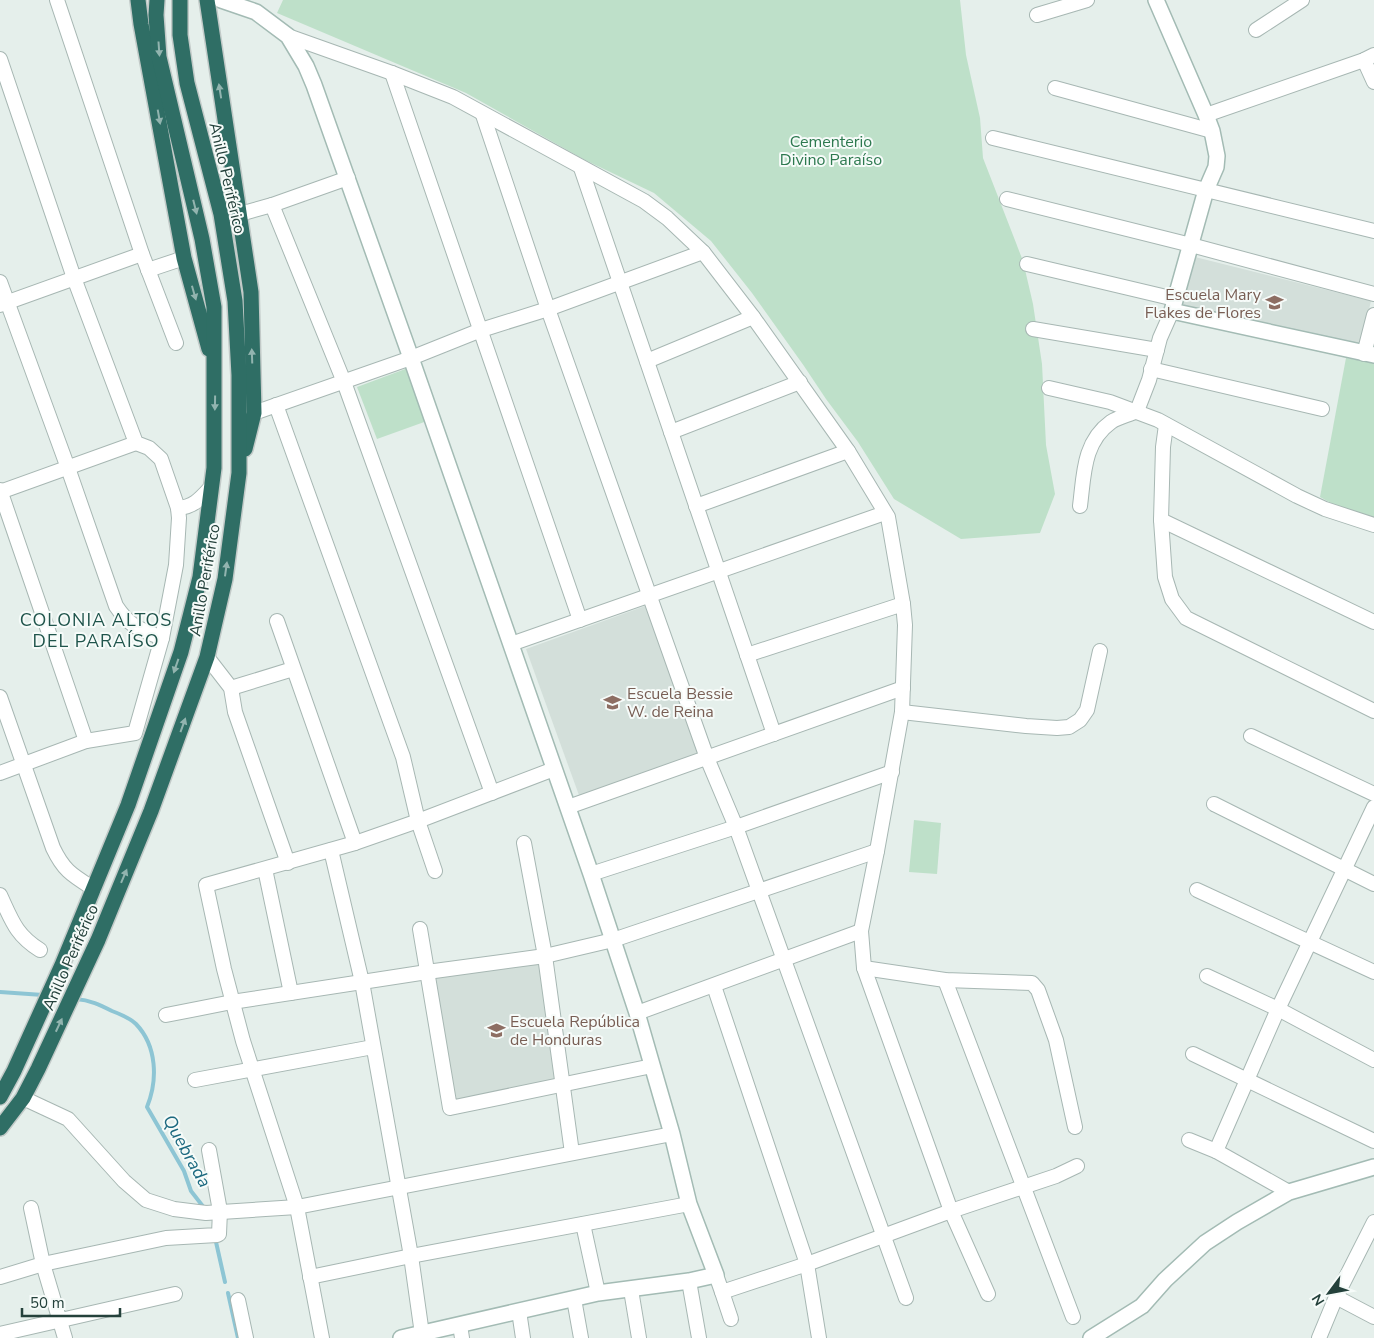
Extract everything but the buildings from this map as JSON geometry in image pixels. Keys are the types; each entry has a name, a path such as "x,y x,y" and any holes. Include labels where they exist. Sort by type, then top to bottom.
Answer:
{"highway":[{"path":"138,0 184,258 215,371"},
{"name":"Anillo Periférico","path":"0,1097 14,1071 62,965 128,806 181,652 200,577 214,468 214,308 202,239 160,57 156,15 157,0"},
{"name":"Anillo Periférico","path":"0,1128 23,1098 102,931 151,811 207,657 225,579 239,473 239,375 234,301 221,214 187,83 180,35 180,0"},
{"path":"207,0 250,292 254,413 239,473"}],"street":[{"path":"57,0 142,254 176,343"},
{"path":"221,0 260,6 288,36 306,66 348,178 591,874 637,1013 672,1134 689,1204 731,1319"},
{"path":"1037,15 1087,0"},
{"path":"1080,506 1087,454 1098,435 1112,421 1137,411 1173,305 1206,190 1216,168 1217,156 1212,131 1156,0"},
{"path":"1256,30 1302,0"},
{"path":"288,36 453,97 644,201 667,218 703,252 753,317 848,451 888,516 905,625 902,712 878,851 861,931 864,968 952,1211 988,1294"},
{"path":"1206,115 1369,57 1374,82"},
{"path":"0,59 74,278 136,443"},
{"path":"392,73 580,620"},
{"path":"1055,88 1212,131"},
{"path":"483,115 548,309 707,758 736,827 906,1298"},
{"path":"993,138 1374,231"},
{"path":"581,168 774,734"},
{"path":"240,214 272,205 348,178"},
{"path":"1006,199 1191,245 1374,294"},
{"path":"272,205 344,382 492,793"},
{"path":"254,413 411,358 481,330 548,309 703,252"},
{"path":"4,304 142,254"},
{"path":"148,270 184,258"},
{"path":"1027,264 1173,305 1369,354 1374,315"},
{"path":"0,282 4,304 68,468 116,606 126,620 137,629 162,638"},
{"path":"647,361 753,317"},
{"path":"1033,330 1157,350"},
{"path":"1151,369 1322,410"},
{"path":"671,432 800,382"},
{"path":"1049,388 1110,402 1137,411 1166,424 1297,496 1325,509 1374,525"},
{"path":"276,405 403,757 418,821 435,871"},
{"path":"1166,424 1163,447 1161,520 1165,577 1172,599 1186,618 1374,710"},
{"path":"0,773 86,741 135,733 162,638 176,565 179,518 178,508 162,459 149,448 136,443 0,491 86,741"},
{"path":"696,506 848,451"},
{"path":"178,508 192,506 212,486"},
{"path":"511,644 886,513"},
{"path":"1161,520 1374,622"},
{"path":"747,655 902,604"},
{"path":"277,620 355,843"},
{"path":"902,712 1026,726 1069,727 1080,720 1087,710 1100,651"},
{"path":"207,657 230,688 236,712 288,863"},
{"path":"230,688 294,669"},
{"path":"568,807 903,688"},
{"path":"0,697 53,848 61,864 69,873 94,889"},
{"path":"1251,736 1374,794"},
{"path":"322,1338 297,1207 232,1002 206,885 355,843 554,769"},
{"path":"591,874 736,827 892,772"},
{"path":"1214,804 1374,884"},
{"path":"1216,1151 1278,1009 1374,807"},
{"path":"524,842 545,956 561,1084 572,1153"},
{"path":"331,850 362,982 411,1256 410,1337 461,1331 519,1311 598,1293 630,1290 716,1275"},
{"path":"166,1015 232,1002 545,956 613,940 878,851"},
{"path":"265,869 292,993"},
{"path":"1197,890 1310,940 1374,972"},
{"path":"0,895 16,929 27,942 40,950"},
{"path":"420,929 450,1108 652,1066"},
{"path":"637,1013 861,931"},
{"path":"864,968 945,980 1032,983 1038,990 1056,1040 1075,1127"},
{"path":"1207,976 1278,1009 1374,1060"},
{"path":"945,980 1073,1317"},
{"path":"714,986 807,1264 819,1338"},
{"path":"195,1080 373,1047"},
{"path":"1193,1054 1374,1141"},
{"path":"23,1098 68,1119 124,1181 146,1200 174,1209 206,1213 297,1207 672,1134"},
{"path":"1189,1140 1216,1151 1289,1192"},
{"path":"0,1277 43,1264 166,1238 219,1234 220,1212 209,1150"},
{"path":"722,1292 1056,1176 1077,1166"},
{"path":"1091,1338 1142,1306 1165,1280 1205,1243 1237,1222 1289,1192 1374,1167"},
{"path":"310,1277 411,1256 689,1204"},
{"path":"31,1208 43,1264 65,1338"},
{"path":"583,1224 598,1293"},
{"path":"1319,1338 1336,1297 1373,1227"},
{"path":"689,1281 699,1338"},
{"path":"630,1290 638,1338"},
{"path":"0,1334 174,1294"},
{"path":"1336,1297 1374,1317"},
{"path":"574,1299 581,1338"},
{"path":"238,1300 246,1338"},
{"path":"519,1311 523,1338"}],"shaded area":[{"name":"Escuela Mary Flakes de Flores","path":"1191,256 1371,301 1360,348 1178,306"},
{"name":"Escuela Bessie W. de Reina","path":"645,606 702,755 580,798 526,649"},
{"name":"Escuela República de Honduras","path":"541,963 557,1083 456,1104 433,977"}],"green space":[{"name":"Cementerio Divino Paraíso","path":"283,0 960,0 966,55 980,118 983,158 1023,261 1033,304 1042,364 1046,445 1055,494 1040,533 961,539 894,499 858,442 752,293 711,241 654,193 585,160 466,93 277,13"},
{"path":"1346,358 1374,363 1374,520 1347,512 1320,497"},
{"path":"408,368 427,421 377,439 357,387"},
{"path":"914,820 941,823 937,874 909,872"}],"waterway":[{"name":"Quebrada","path":"0,992 43,995"},
{"name":"Quebrada","path":"76,999 95,1003 125,1016 136,1024 143,1033 152,1053 154,1064 153,1086 147,1107 184,1171 191,1191 205,1209"},
{"name":"Quebrada","path":"216,1242 225,1282"},
{"name":"Quebrada","path":"228,1293 238,1338"}],"place":[{"name":"Escuela Mary Flakes de Flores","path":"1275,303"},
{"name":"Escuela Bessie W. de Reina","path":"613,702"},
{"name":"Escuela República de Honduras","path":"496,1030"}],"district":[{"name":"COLONIA ALTOS DEL PARAÍSO","path":"96,630"}]}
